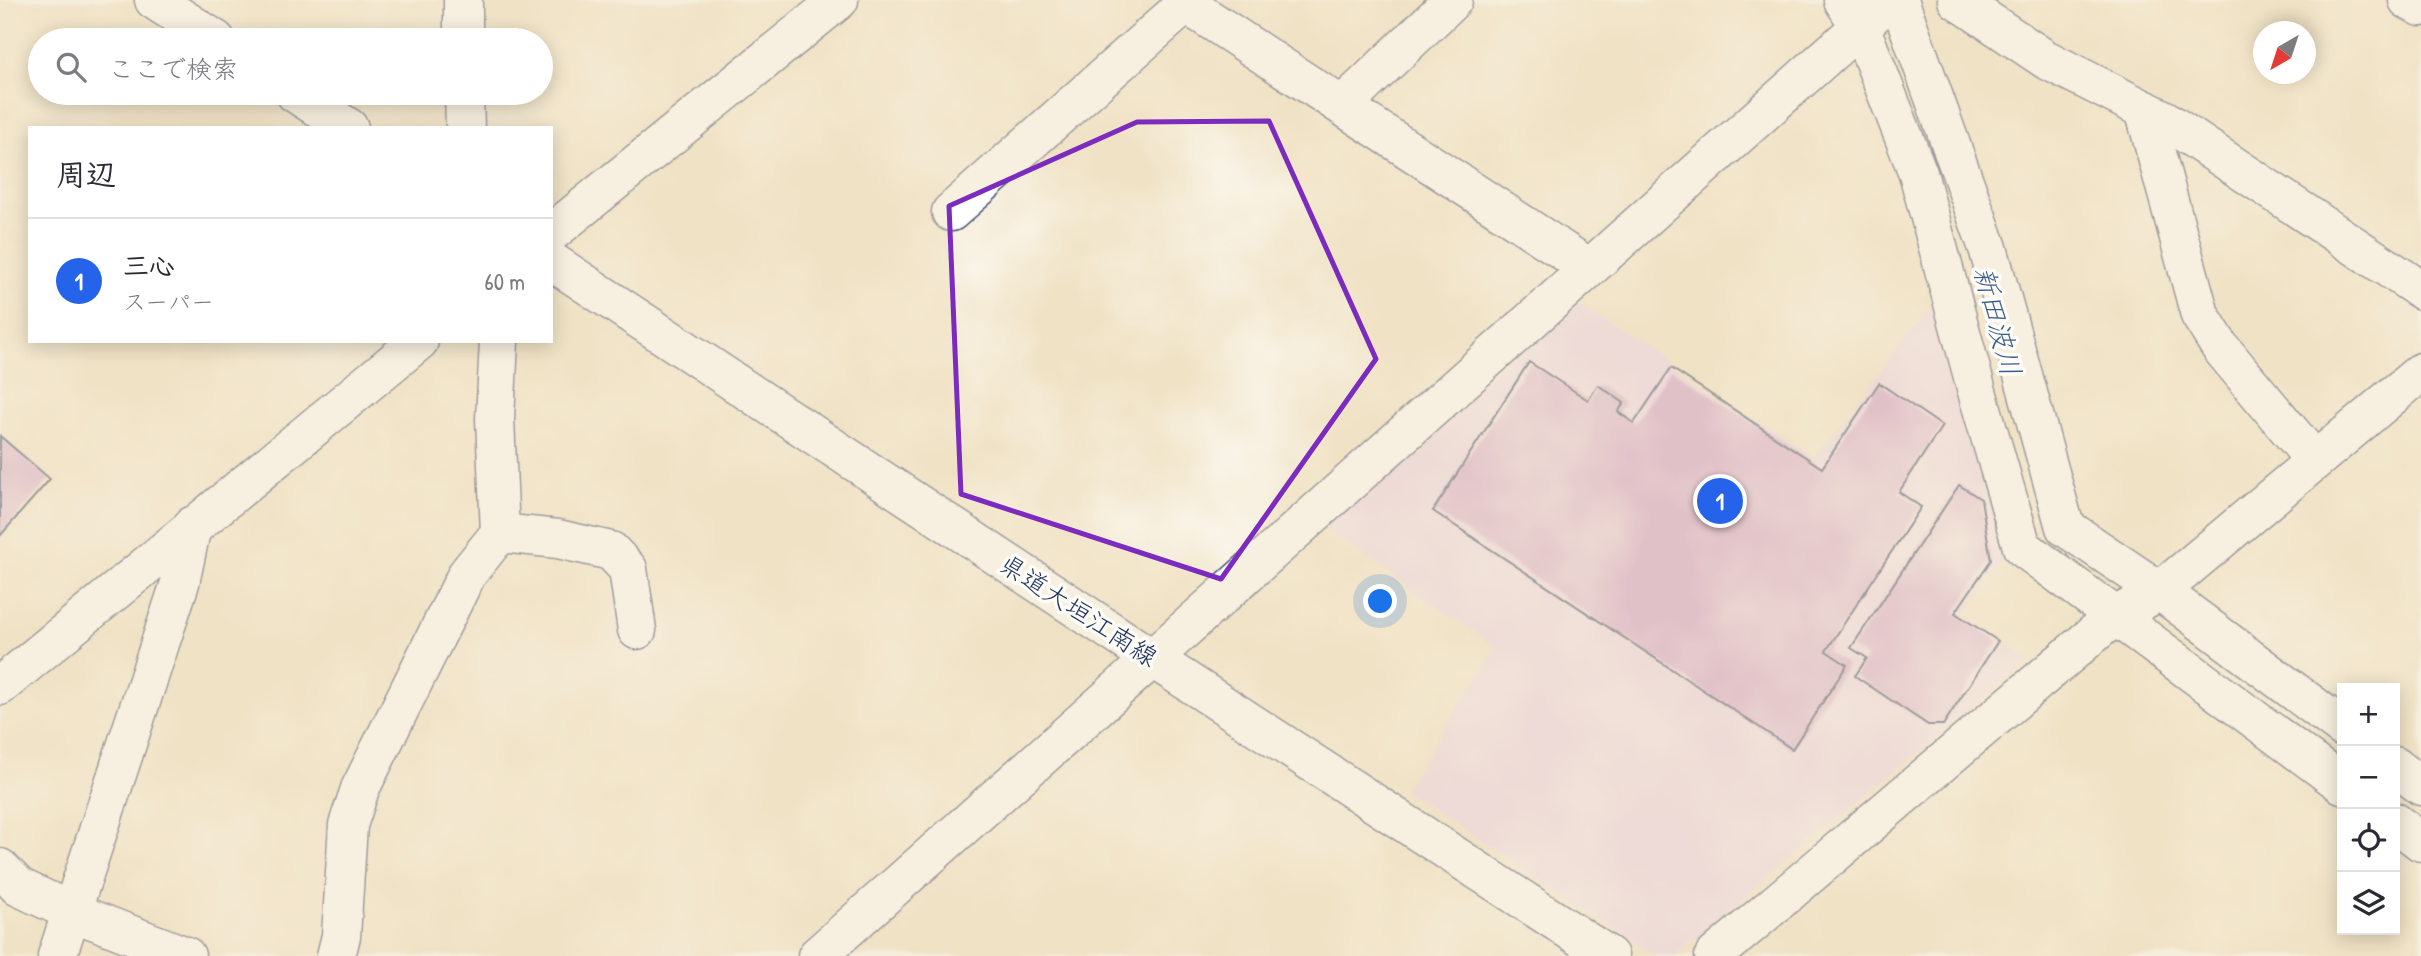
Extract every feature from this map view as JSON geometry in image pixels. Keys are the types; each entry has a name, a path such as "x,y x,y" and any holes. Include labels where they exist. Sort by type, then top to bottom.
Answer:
{"street":[{"path":"155,0 198,28"},
{"path":"463,0 463,28"},
{"path":"553,231 839,0"},
{"path":"1342,106 1453,0"},
{"path":"817,956 1153,659 1588,267 1852,13 1890,0"},
{"path":"1899,0 1989,248 2065,527 2160,591 2337,723"},
{"path":"1957,0 2045,59 2165,120 2421,290"},
{"path":"2408,0 2421,7"},
{"path":"951,212 1183,2 1588,267"},
{"path":"1852,13 1918,173 2022,547 2337,780"},
{"path":"314,105 346,126"},
{"path":"464,105 465,126"},
{"path":"2144,109 2200,315 2220,347 2315,461"},
{"name":"県道大垣江南線","path":"553,262 1153,659 1609,956"},
{"path":"0,686 417,343"},
{"path":"336,956 341,936 348,825 360,789 467,574 500,533 495,419 499,343"},
{"path":"1714,956 2115,616 2160,591 2421,372"},
{"path":"57,956 180,583 192,526"},
{"path":"500,533 558,539 611,551 628,569 637,630"},
{"path":"2400,770 2421,786"},
{"path":"2400,826 2421,842"},
{"path":"0,868 19,887 70,911 186,956"}],"highlighted area":[{"path":"1269,121 1376,359 1221,579 961,494 949,206 1137,122"}],"shaded area":[{"path":"1943,290 2015,547 1964,615 2031,659 1674,956 1657,956 1403,790 1498,648 1322,527 1573,299 1814,458"}],"building":[{"path":"1529,362 1588,400 1598,385 1624,403 1618,412 1634,423 1671,368 1822,468 1879,383 1942,426 1899,492 1921,507 1826,651 1847,665 1792,749 1433,511"},
{"path":"0,436 50,479 0,536"},
{"path":"1959,485 1981,499 1991,560 1955,613 1998,641 1943,725 1928,725 1855,676 1867,658 1851,648"}],"place":[{"name":"三心","path":"1720,501"}],"water label":[{"name":"新田波川","path":"1998,321"}]}
